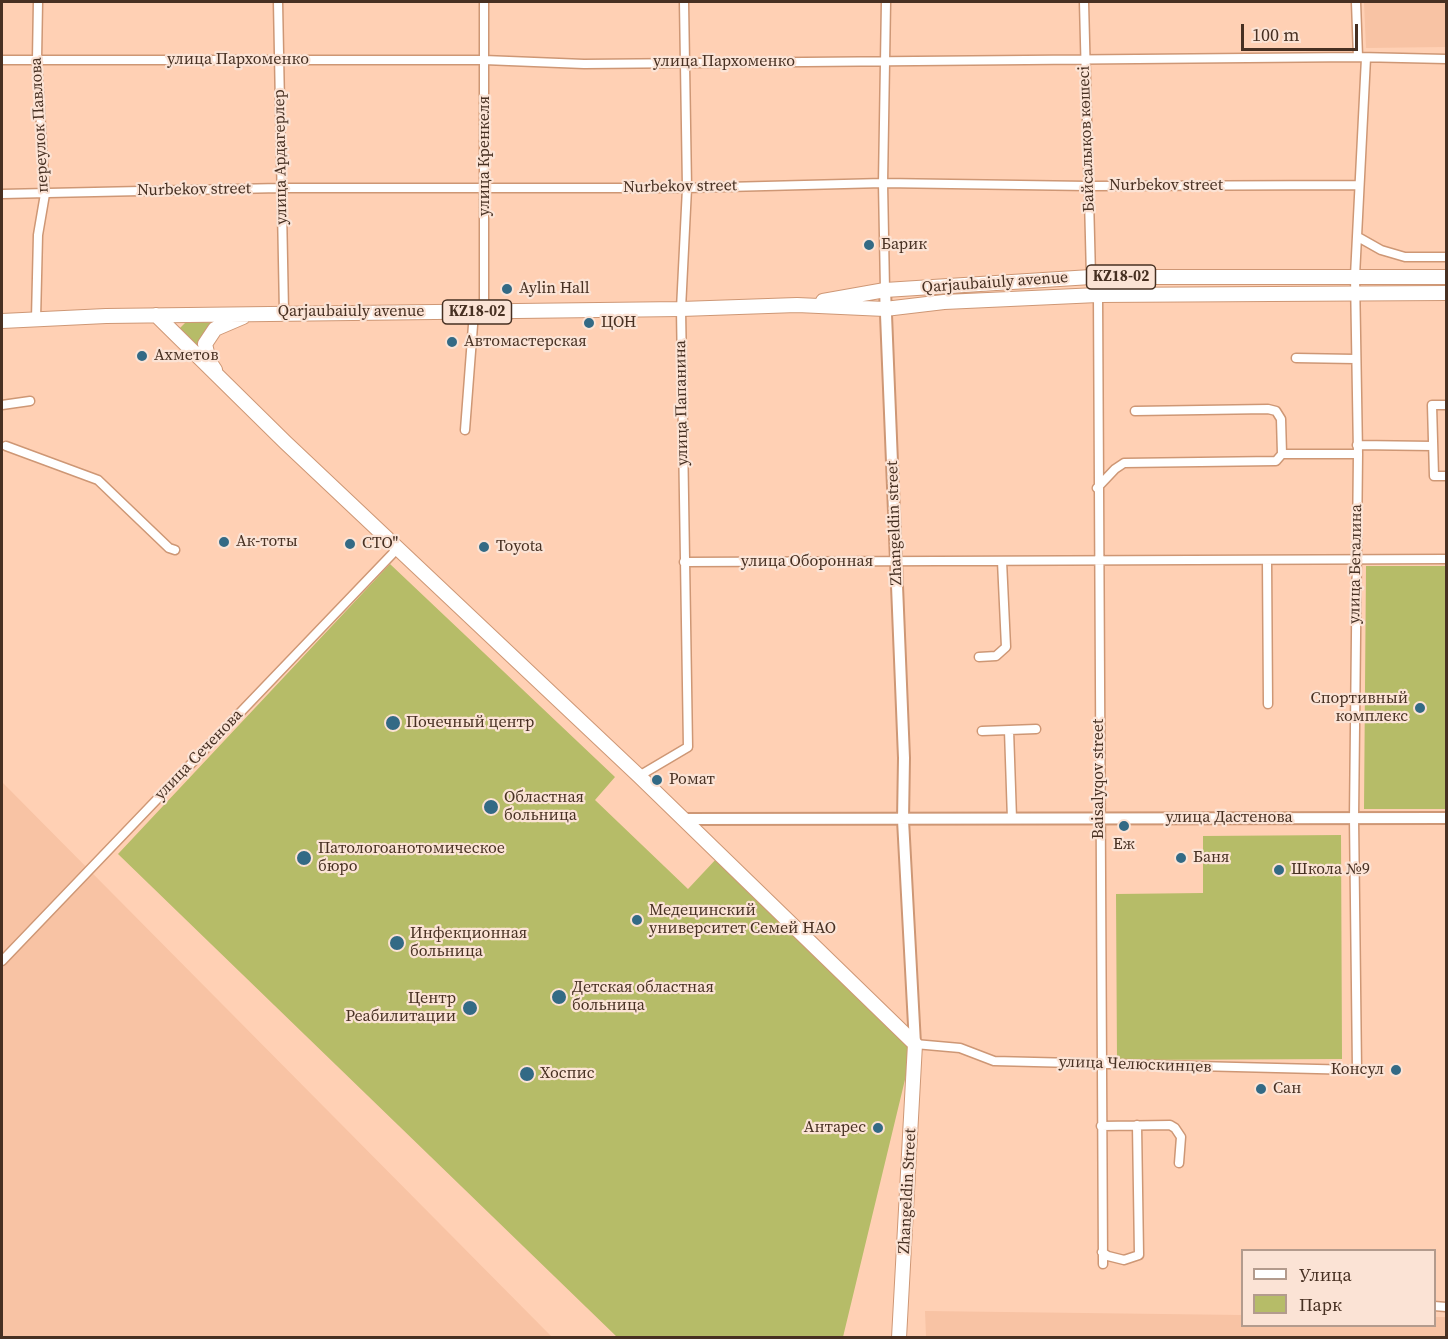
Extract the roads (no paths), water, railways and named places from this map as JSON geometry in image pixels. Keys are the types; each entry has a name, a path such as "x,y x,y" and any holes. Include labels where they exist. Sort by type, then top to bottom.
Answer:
{"highway":[{"name":"Qarjaubaiuly avenue","path":"797,305 885,290 1091,277 1446,277"},
{"name":"Qarjaubaiuly avenue","path":"156,315 681,309 797,305 885,309 945,302 1098,295 1356,295 1416,292 1446,294"},
{"path":"230,388 209,361 205,344 215,329 235,319 270,313"},
{"name":"KZ18-02","path":"2,321 156,315"},
{"path":"156,315 397,549 639,776 915,1044"},
{"path":"106,316 147,320 180,339"},
{"name":"Zhangeldin Street","path":"899,1338 915,1044"}],"street":[{"name":"переулок Павлова","path":"36,319 38,235 45,194 37,59 38,2"},
{"name":"улица Ардагерлер","path":"278,2 284,312"},
{"name":"улица Кренкеля","path":"465,430 479,312 485,189 484,2"},
{"name":"улица Папанина","path":"639,776 688,747 681,309 687,188 684,2"},
{"name":"Zhangeldin street","path":"886,2 887,61 883,183 885,309 904,759 903,820 915,1044"},
{"name":"Байсалықов көшесі","path":"1084,2 1091,277"},
{"name":"улица Бегалина","path":"1356,2 1362,58 1355,276 1357,450 1354,818 1357,1071"},
{"name":"улица Пархоменко","path":"2,60 484,60 584,64 1446,59"},
{"name":"Nurbekov street","path":"2,194 280,188 687,188 883,183 1088,186 1359,185"},
{"path":"1358,237 1381,250 1405,257 1446,257"},
{"name":"Baisalyqov street","path":"1098,295 1102,1264"},
{"path":"1296,358 1355,359"},
{"path":"2,405 30,401"},
{"path":"1446,405 1432,405 1434,476 1446,476"},
{"path":"1097,488 1124,463 1276,461 1282,454 1281,419 1276,411 1268,409 1135,411"},
{"path":"6,446 98,480 169,548 175,550"},
{"path":"1282,454 1433,446"},
{"name":"улица Сеченова","path":"2,961 397,549"},
{"name":"улица Оборонная","path":"684,562 1446,559"},
{"path":"1267,560 1268,704"},
{"path":"979,657 996,656 1006,647 1002,561"},
{"path":"982,731 1036,729"},
{"path":"1009,730 1012,819"},
{"name":"улица Дастенова","path":"683,819 1446,818"},
{"name":"улица Челюскинцев","path":"915,1044 960,1048 994,1061 1357,1071"},
{"path":"1102,1252 1124,1260 1138,1255 1137,1125"},
{"path":"1101,1126 1170,1125 1181,1137 1179,1163"}],"place":[{"name":"Барик","path":"869,245"},
{"name":"Aylin Hall","path":"507,289"},
{"name":"ЦОН","path":"589,323"},
{"name":"Автомастерская","path":"452,342"},
{"name":"Ахметов","path":"142,356"},
{"name":"Ак-тоты","path":"224,542"},
{"name":"СТО\"","path":"350,544"},
{"name":"Toyota","path":"484,547"},
{"name":"Спортивный комплекс","path":"1420,708"},
{"name":"Почечный центр","path":"393,723"},
{"name":"Ромат","path":"657,780"},
{"name":"Областная больница","path":"491,807"},
{"name":"Еж","path":"1124,826"},
{"name":"Патологоанотомическое бюро","path":"304,858"},
{"name":"Баня","path":"1181,858"},
{"name":"Школа №9","path":"1279,870"},
{"name":"Медецинский университет Семей НАО","path":"637,920"},
{"name":"Инфекционная больница","path":"397,943"},
{"name":"Детская областная больница","path":"559,997"},
{"name":"Центр Реабилитации","path":"470,1008"},
{"name":"Консул","path":"1396,1070"},
{"name":"Хоспис","path":"527,1074"},
{"name":"Сан","path":"1261,1089"},
{"name":"Антарес","path":"878,1128"}]}
